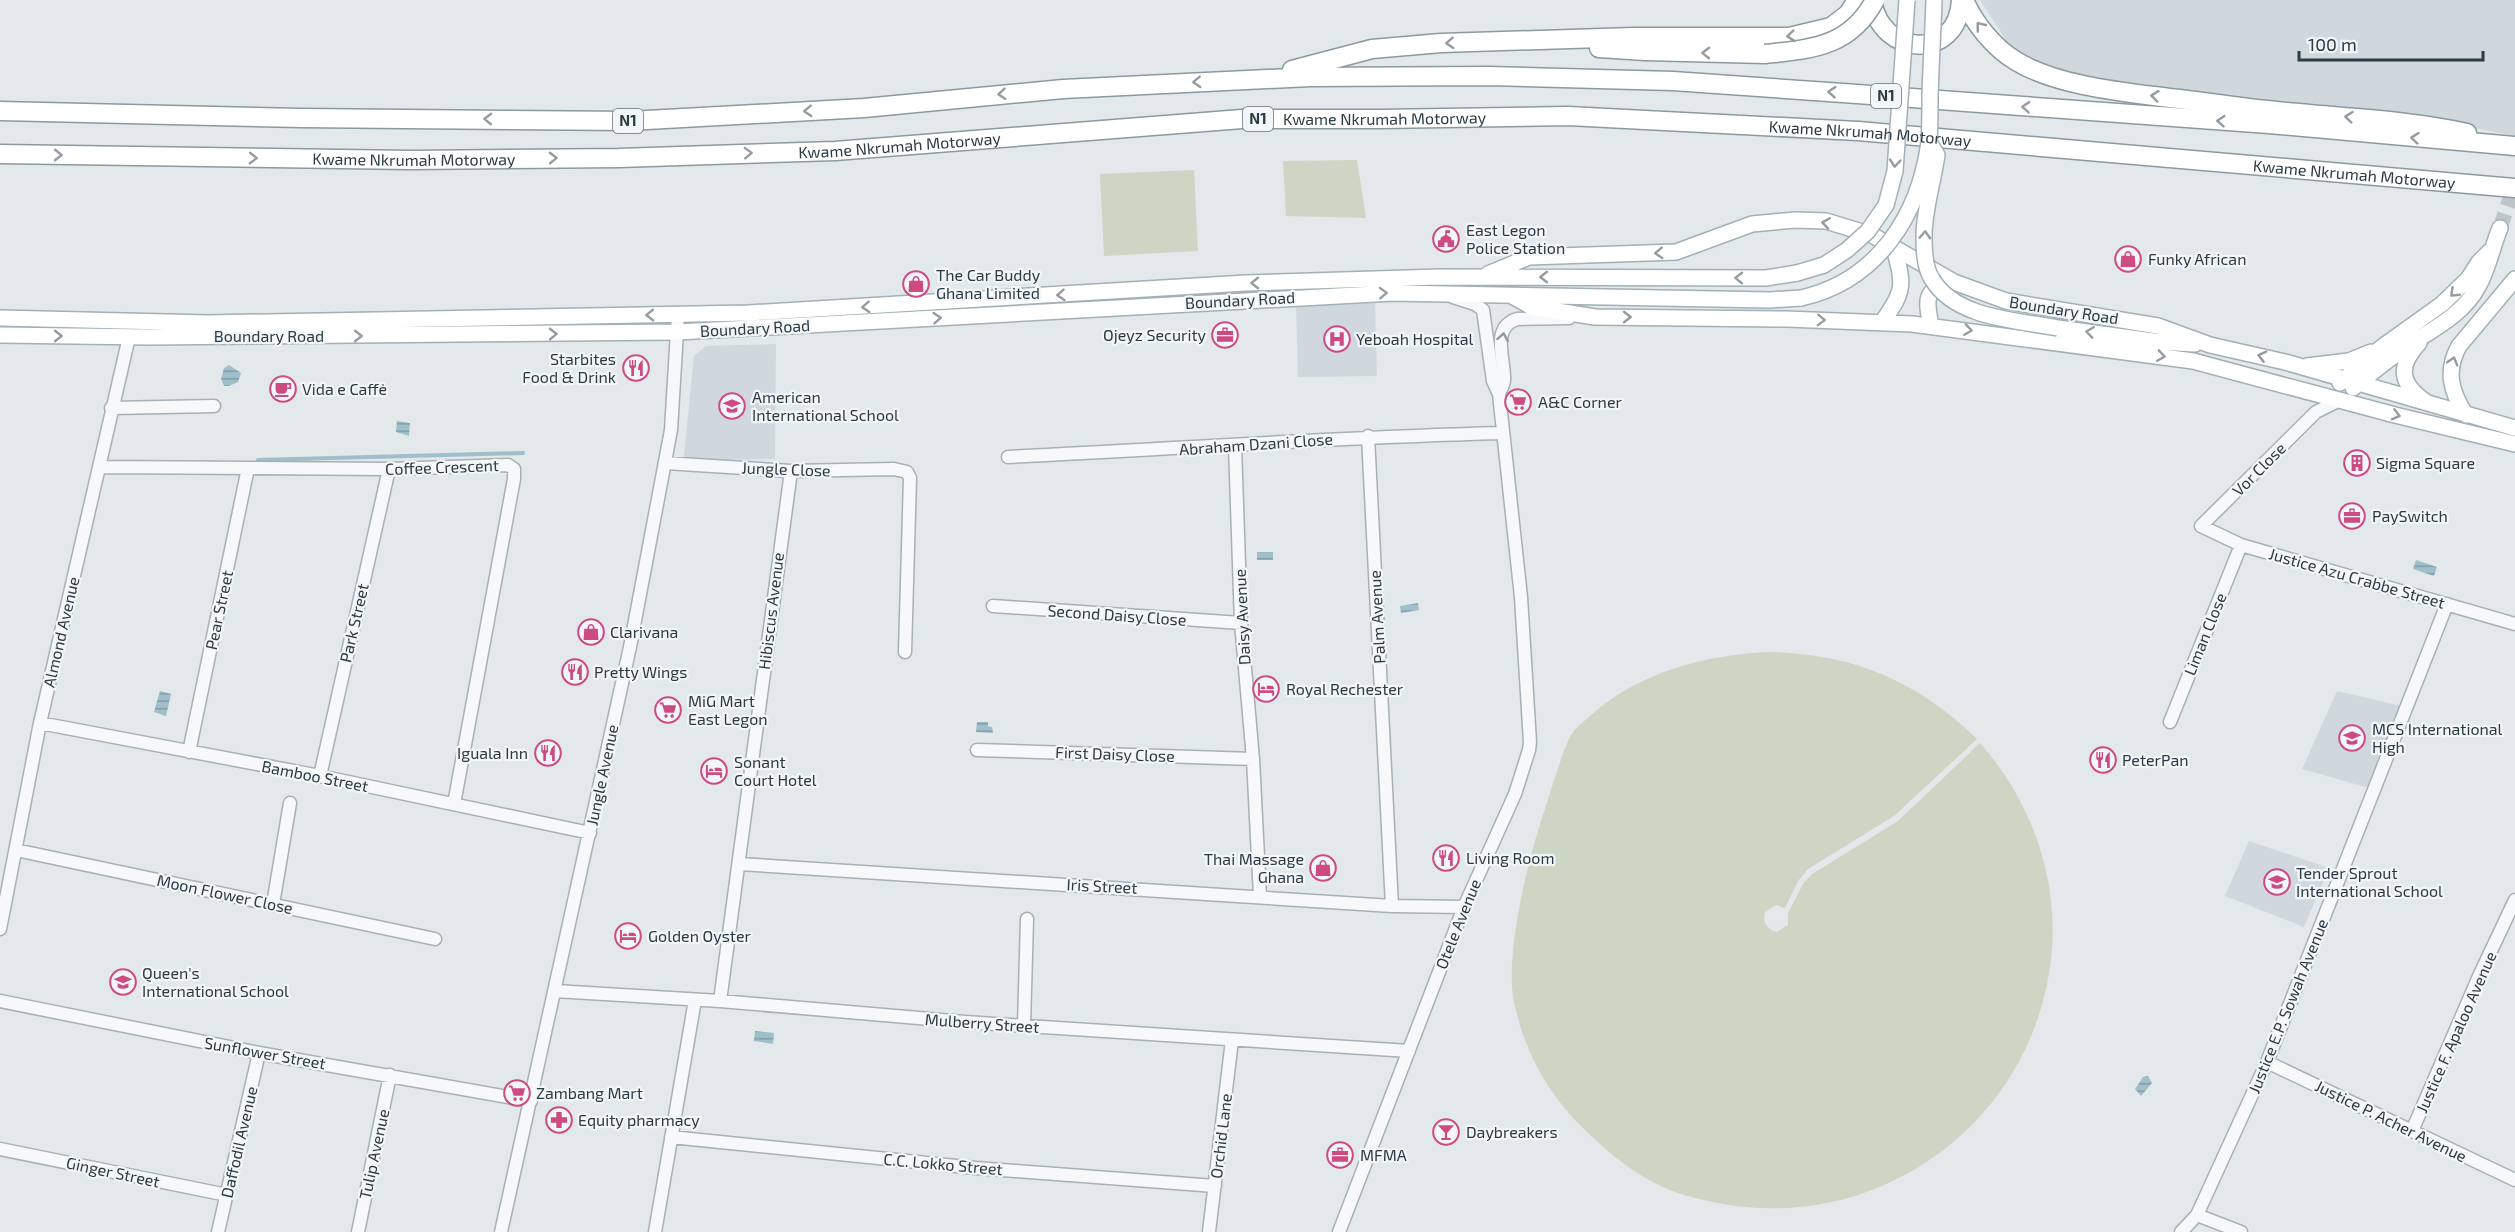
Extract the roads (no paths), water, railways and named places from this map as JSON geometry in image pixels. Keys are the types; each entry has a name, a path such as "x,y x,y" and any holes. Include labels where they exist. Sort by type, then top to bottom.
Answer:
{"highway":[{"path":"1256,79 1372,49 1633,37 1789,37 1831,27 1848,14 1857,0"},
{"path":"1509,41 1645,51 1765,54 1812,49 1843,36 1866,18 1874,0"},
{"path":"1874,0 1874,11 1885,30 1896,39 1912,44 1929,43 1952,32 1958,21 1963,0"},
{"path":"1963,0 1970,14 2006,55 2038,71 2072,82 2119,92 2436,127 2488,138 2512,146"},
{"name":"N1","path":"0,111 301,118 629,121 864,108 1063,89 1256,79 1489,76 1673,81 2269,124 2512,146"},
{"name":"Kwame Nkrumah Motorway","path":"0,154 411,160 619,158 835,151 1242,119 1568,116 1869,132 2515,188"}],"main road":[{"name":"Boundary Road","path":"0,318 208,323 678,315 913,304 1246,283 1481,277 1766,278 1797,273 1824,265 1847,250 1868,231 1886,205 1895,171 1908,0"},
{"path":"1934,0 1929,142 1937,155 1924,232 1925,260 1931,278 1950,298 1967,308 2002,318 2160,342 2210,345"},
{"name":"Boundary Road","path":"0,335 129,337 678,332 1324,295 1436,292 1770,300 1801,298 1821,293 1862,271 1889,245 1909,214 1929,142"},
{"name":"Boundary Road","path":"1481,277 1529,256 1677,252 1743,227 1795,220 1826,221 1872,235 1954,282 2006,301 2158,326 2210,345 2302,367 2515,428"},
{"path":"2431,405 2412,390 2404,374 2405,363 2412,351 2426,336 2463,307 2473,294 2487,270 2500,228"},
{"path":"1882,322 1894,306 1903,279 1894,248"},
{"path":"2352,381 2382,347 2442,304 2468,279 2479,262 2492,249"},
{"path":"2466,415 2455,398 2451,385 2452,358 2459,346 2515,279"},
{"path":"1931,326 1927,303 1930,293 1934,288 1954,282"},
{"name":"Boundary Road","path":"1509,294 1532,307 1595,317 1882,322 1931,326 2193,361 2515,444"},
{"path":"2332,398 2352,381 2426,336"},
{"path":"2302,367 2349,360 2382,347"}],"street":[{"name":"Otele Avenue","path":"1341,1229 1464,907 1515,794 1530,742 1521,597 1499,394 1493,381 1483,310 1475,304 1436,292"},
{"name":"Jungle Avenue","path":"501,1232 630,647 671,430 678,315"},
{"name":"Otele Avenue","path":"1499,394 1504,382 1500,343 1503,328 1511,321 1595,317"},
{"name":"Almond Avenue","path":"0,929 40,723 129,337"},
{"name":"Vor Close","path":"2201,526 2332,398"},
{"path":"111,408 214,406"},
{"name":"Abraham Dzani Close","path":"1008,457 1235,446 1368,436 1503,433"},
{"name":"Palm Avenue","path":"1368,436 1392,906"},
{"name":"Daisy Avenue","path":"1235,446 1241,623 1253,759 1260,896"},
{"name":"Jungle Close","path":"665,463 791,471 894,469 907,472 910,478 905,652"},
{"name":"Coffee Crescent","path":"99,467 389,469 508,465 514,469 454,804"},
{"name":"Pear Street","path":"189,752 248,468"},
{"name":"Park Street","path":"320,776 389,469"},
{"name":"Hibiscus Avenue","path":"720,1001 791,471"},
{"name":"Justice Azu Crabbe Street","path":"2201,526 2241,544 2515,624"},
{"name":"Liman Close","path":"2170,723 2241,544"},
{"name":"Justice E.P. Sowah Avenue","path":"2181,1232 2197,1215 2267,1062 2446,604"},
{"name":"Second Daisy Close","path":"993,606 1241,623"},
{"name":"Bamboo Street","path":"40,723 320,776 590,833"},
{"name":"First Daisy Close","path":"977,750 1253,759"},
{"path":"273,904 290,803"},
{"name":"Moon Flower Close","path":"16,850 435,939"},
{"name":"Iris Street","path":"740,864 1392,906 1464,907"},
{"name":"Justice F. Apaloo Avenue","path":"2412,1131 2480,974 2515,900"},
{"path":"1024,1026 1027,919"},
{"name":"Mulberry Street","path":"555,991 720,1001 1024,1026 1409,1051"},
{"path":"655,1232 695,1000"},
{"name":"Sunflower Street","path":"0,1001 259,1053 531,1101"},
{"name":"Orchid Lane","path":"1209,1232 1232,1040"},
{"name":"Daffodil Avenue","path":"218,1232 259,1053"},
{"name":"Justice P. Acher Avenue","path":"2267,1062 2515,1180"},
{"name":"Tulip Avenue","path":"358,1232 390,1075"},
{"name":"C.C. Lokko Street","path":"671,1137 976,1168 1215,1186"},
{"name":"Ginger Street","path":"0,1149 227,1196"},
{"path":"2197,1215 2241,1232"},
{"path":"1341,1229 1355,1232"}],"water":[{"path":"229,365 241,373 238,382 224,386 221,379 224,368"},
{"path":"397,421 410,423 409,436 396,432"},
{"path":"1257,552 1273,552 1273,560 1257,560"},
{"path":"2416,560 2437,567 2434,576 2413,569"},
{"path":"1418,603 1419,610 1401,613 1400,606"},
{"path":"160,691 171,694 166,716 154,712"},
{"path":"977,722 988,722 993,733 976,732"},
{"path":"755,1031 774,1033 773,1044 754,1041"},
{"path":"2148,1076 2152,1083 2141,1096 2135,1089 2143,1077"}],"waterway":[{"path":"258,460 523,453"}],"tunnel":[{"path":"2500,228 2515,184"}],"place":[{"name":"East Legon Police Station","path":"1446,239"},
{"name":"Funky African","path":"2128,259"},
{"name":"The Car Buddy Ghana Limited","path":"916,284"},
{"name":"Ojeyz Security","path":"1225,335"},
{"name":"Yeboah Hospital","path":"1337,339"},
{"name":"Starbites Food & Drink","path":"636,368"},
{"name":"Vida e Caffė","path":"283,389"},
{"name":"A&C Corner","path":"1518,402"},
{"name":"American International School","path":"732,406"},
{"name":"Sigma Square","path":"2357,463"},
{"name":"PaySwitch","path":"2352,516"},
{"name":"Clarivana","path":"591,632"},
{"name":"Pretty Wings","path":"575,672"},
{"name":"Royal Rechester","path":"1266,689"},
{"name":"MiG Mart East Legon","path":"668,710"},
{"name":"MCS International High","path":"2352,738"},
{"name":"Iguala Inn","path":"548,753"},
{"name":"PeterPan","path":"2103,760"},
{"name":"Sonant Court Hotel","path":"714,771"},
{"name":"Living Room","path":"1446,858"},
{"name":"Thai Massage Ghana","path":"1323,868"},
{"name":"Tender Sprout International School","path":"2277,882"},
{"name":"Golden Oyster","path":"628,936"},
{"name":"Queen's International School","path":"123,982"},
{"name":"Zambang Mart","path":"517,1093"},
{"name":"Equity pharmacy","path":"559,1120"},
{"name":"Daybreakers","path":"1446,1132"},
{"name":"MFMA","path":"1340,1155"}]}
